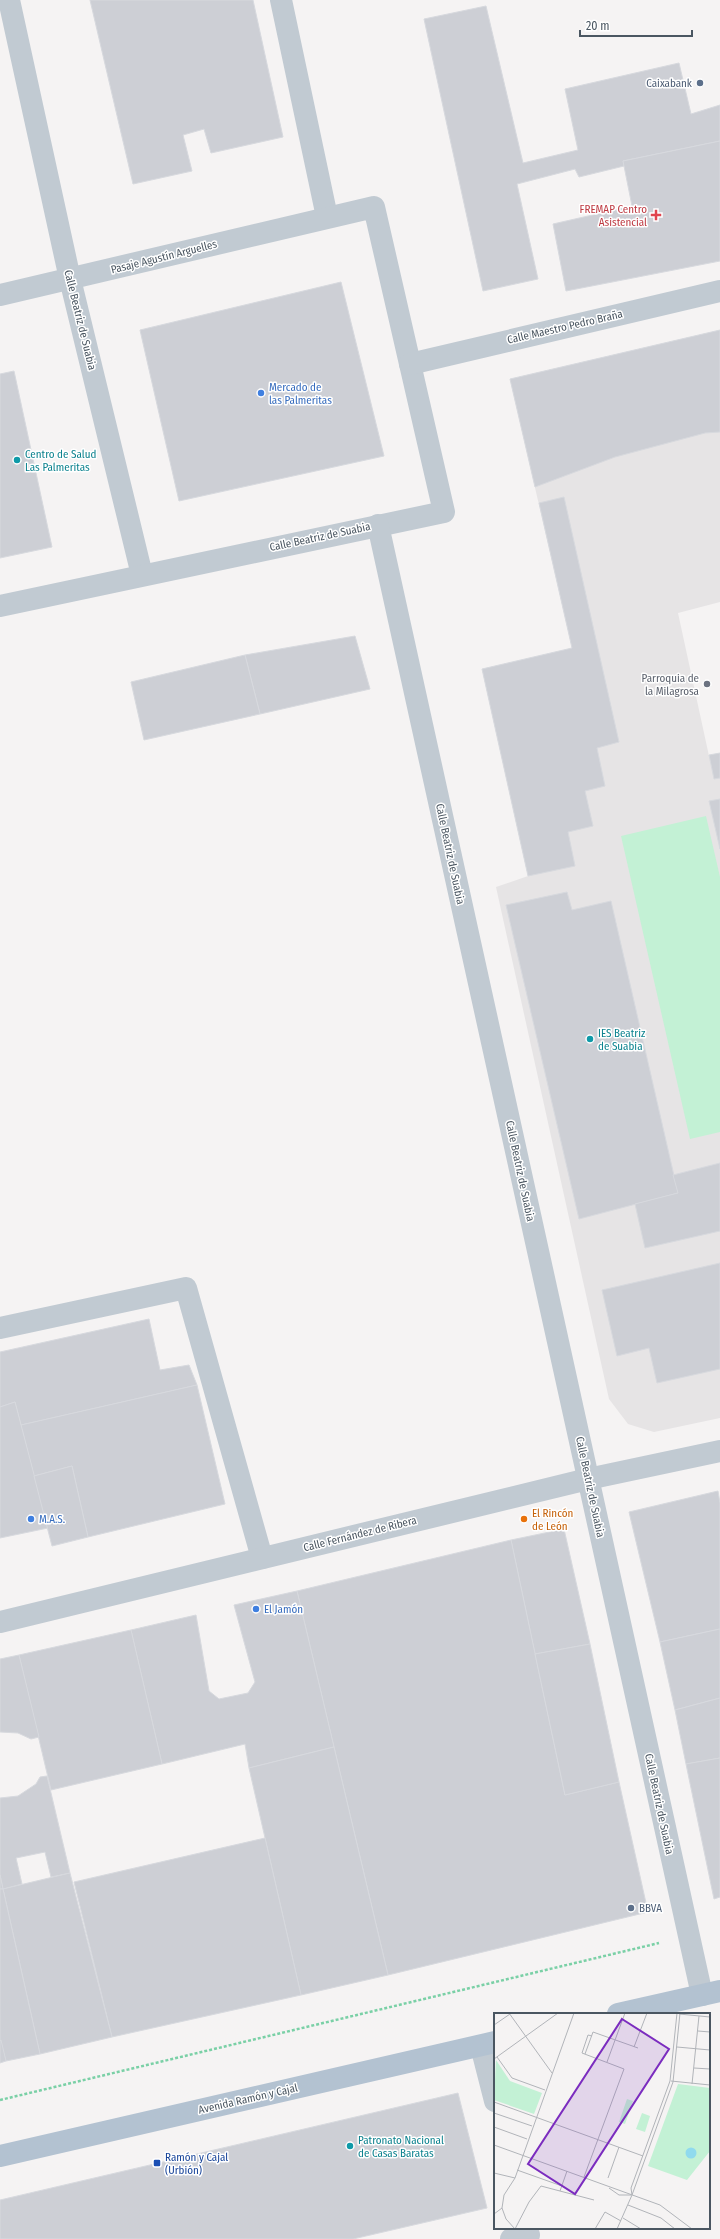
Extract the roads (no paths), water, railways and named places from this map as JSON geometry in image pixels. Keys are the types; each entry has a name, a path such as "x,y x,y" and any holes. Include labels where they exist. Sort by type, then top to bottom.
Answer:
{"main road":[{"path":"622,2013 711,1993"},
{"name":"Avenida Ramón y Cajal","path":"0,2156 488,2044"}],"street":[{"name":"Calle Beatriz de Suabia","path":"9,0 70,279 142,575 378,525 588,1479 711,1993"},
{"path":"281,0 327,217"},
{"name":"Pasaje Agustín Arguelles","path":"0,295 374,207 410,364"},
{"name":"Calle Maestro Pedro Braña","path":"410,364 720,291"},
{"path":"378,525 444,512 410,364"},
{"path":"0,606 142,575"},
{"path":"0,1328 186,1288 262,1558"},
{"name":"Calle Fernández de Ribera","path":"0,1622 588,1479 720,1451"},
{"path":"488,2044 494,2093"}],"place":[{"name":"Caixabank","path":"700,83"},
{"name":"FREMAP Centro Asistencial","path":"656,215"},
{"name":"Mercado de las Palmeritas","path":"261,393"},
{"name":"Centro de Salud Las Palmeritas","path":"17,460"},
{"name":"Parroquia de la Milagrosa","path":"707,684"},
{"name":"IES Beatriz de Suabia","path":"590,1039"},
{"name":"M.A.S.","path":"31,1519"},
{"name":"El Rincón de León","path":"524,1519"},
{"name":"El Jamón","path":"256,1609"},
{"name":"BBVA","path":"631,1908"},
{"name":"Patronato Nacional de Casas Baratas","path":"350,2146"},
{"name":"Ramón y Cajal (Urbión)","path":"157,2163"}]}
